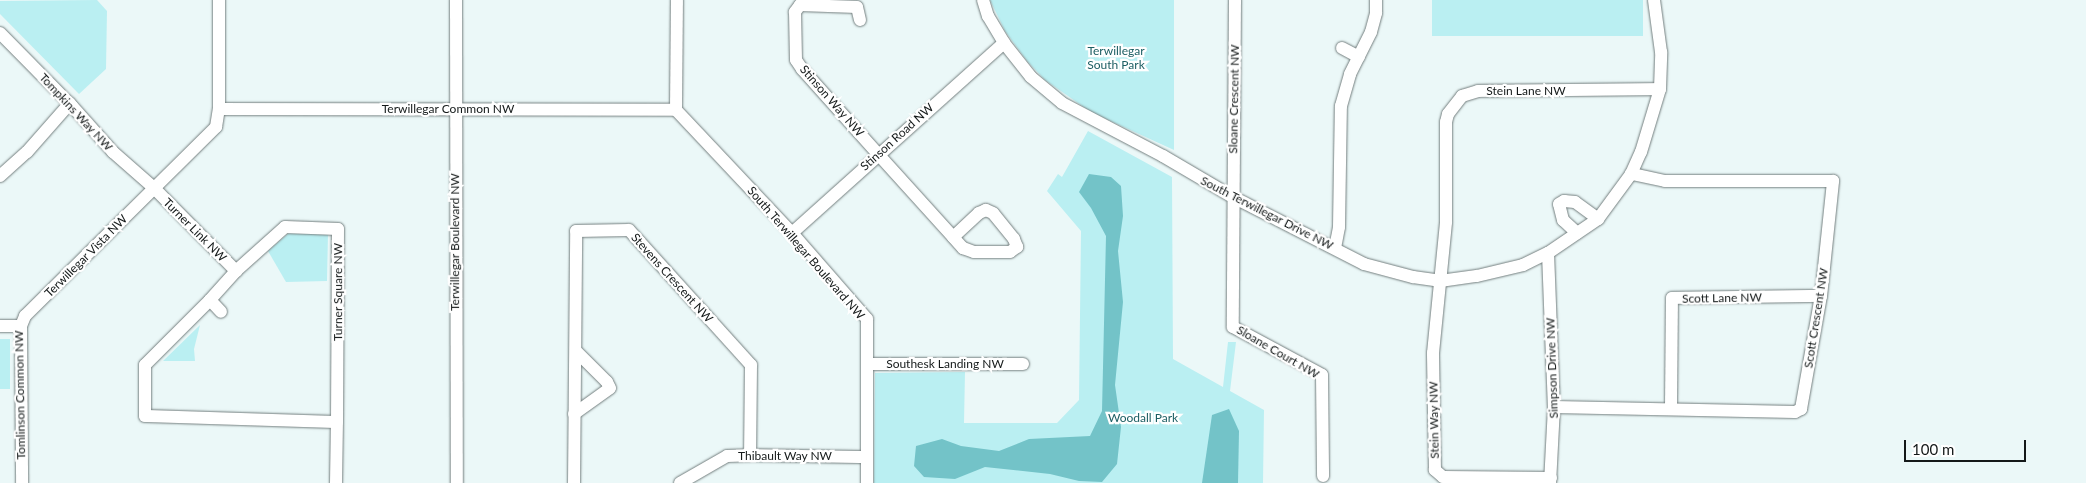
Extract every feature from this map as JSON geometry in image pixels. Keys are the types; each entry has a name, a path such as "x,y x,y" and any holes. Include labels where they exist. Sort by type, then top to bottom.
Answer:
{"street":[{"path":"219,0 219,109"},
{"name":"Terwillegar Boulevard NW","path":"456,0 457,483"},
{"path":"676,110 677,0"},
{"name":"South Terwillegar Drive NW","path":"983,0 988,16 1004,43 1031,77 1062,103 1162,156 1233,197 1364,264 1413,277 1440,281 1477,276 1523,265 1548,253 1598,219 1631,174 1641,152 1660,89 1661,52 1654,0"},
{"name":"Sloane Crescent NW","path":"1233,197 1235,0"},
{"path":"1336,248 1339,227 1341,106 1350,74 1371,32 1376,13 1376,0"},
{"name":"Stinson Way NW","path":"860,20 857,7 800,5 795,12 796,60 802,69 878,154 953,237 963,248 974,252 1010,252 1017,247 1014,239 993,213 986,210 979,213 953,237"},
{"name":"Tompkins Way NW","path":"0,33 70,103 113,152 154,188"},
{"name":"Stinson Road NW","path":"792,233 1004,43"},
{"path":"1342,48 1359,57"},
{"name":"Stein Lane NW","path":"1440,281 1446,222 1446,122 1448,114 1462,96 1478,91 1660,89"},
{"path":"0,176 27,152 70,103"},
{"name":"Terwillegar Common NW","path":"219,109 676,110"},
{"name":"Terwillegar Vista NW","path":"21,326 26,316 216,127 219,109"},
{"name":"South Terwillegar Boulevard NW","path":"676,110 792,233 865,316 868,326 867,483"},
{"name":"Scott Crescent NW","path":"1554,407 1799,412 1821,296 1833,181 1665,181 1631,174"},
{"name":"Turner Link NW","path":"154,188 236,271"},
{"name":"Sloane Court NW","path":"1233,197 1235,266 1233,327 1322,375 1323,476"},
{"path":"1577,233 1563,220 1559,204 1564,201 1575,202 1598,219"},
{"name":"Turner Square NW","path":"336,483 337,422 338,229 285,227 236,271 145,365 145,416 337,422"},
{"name":"Stevens Crescent NW","path":"574,483 576,231 628,230 751,366 750,455"},
{"name":"Simpson Drive NW","path":"1548,253 1554,407 1551,480"},
{"name":"Stein Way NW","path":"1440,281 1433,353 1435,470 1443,477 1551,480"},
{"name":"Scott Lane NW","path":"1671,408 1672,298 1821,296"},
{"path":"210,300 221,312"},
{"name":"Tomlinson Common NW","path":"0,326 21,326 22,483"},
{"path":"574,414 610,388 607,382 576,351"},
{"name":"Southesk Landing NW","path":"868,364 1022,364"},
{"name":"Thibault Way NW","path":"680,483 727,456 867,457"}],"green space":[{"path":"97,0 107,11 106,69 79,94 0,14 0,1"},
{"name":"Terwillegar South Park","path":"990,0 1174,0 1174,150 1091,112 1045,80 1027,61 1005,31"},
{"path":"1432,0 1643,0 1643,36 1432,36"},
{"name":"Woodall Park","path":"1088,131 1172,177 1173,359 1223,387 1228,342 1236,342 1230,391 1264,410 1263,483 874,483 875,373 965,372 964,423 1057,423 1079,400 1081,231 1047,191 1058,174 1062,177"},
{"path":"289,233 328,234 327,281 286,282 268,251"},
{"path":"200,325 194,349 195,361 163,361"},
{"path":"0,339 10,339 10,389 0,389"}],"shaded area":[{"path":"1089,174 1111,177 1121,186 1123,216 1118,251 1123,302 1115,385 1121,427 1117,464 1102,482 1079,481 1050,474 985,467 955,479 924,477 914,466 916,446 942,439 961,446 999,451 1029,439 1090,436 1102,411 1106,236 1091,208 1079,192"},
{"path":"1229,409 1239,431 1238,483 1202,483 1212,415"}]}
